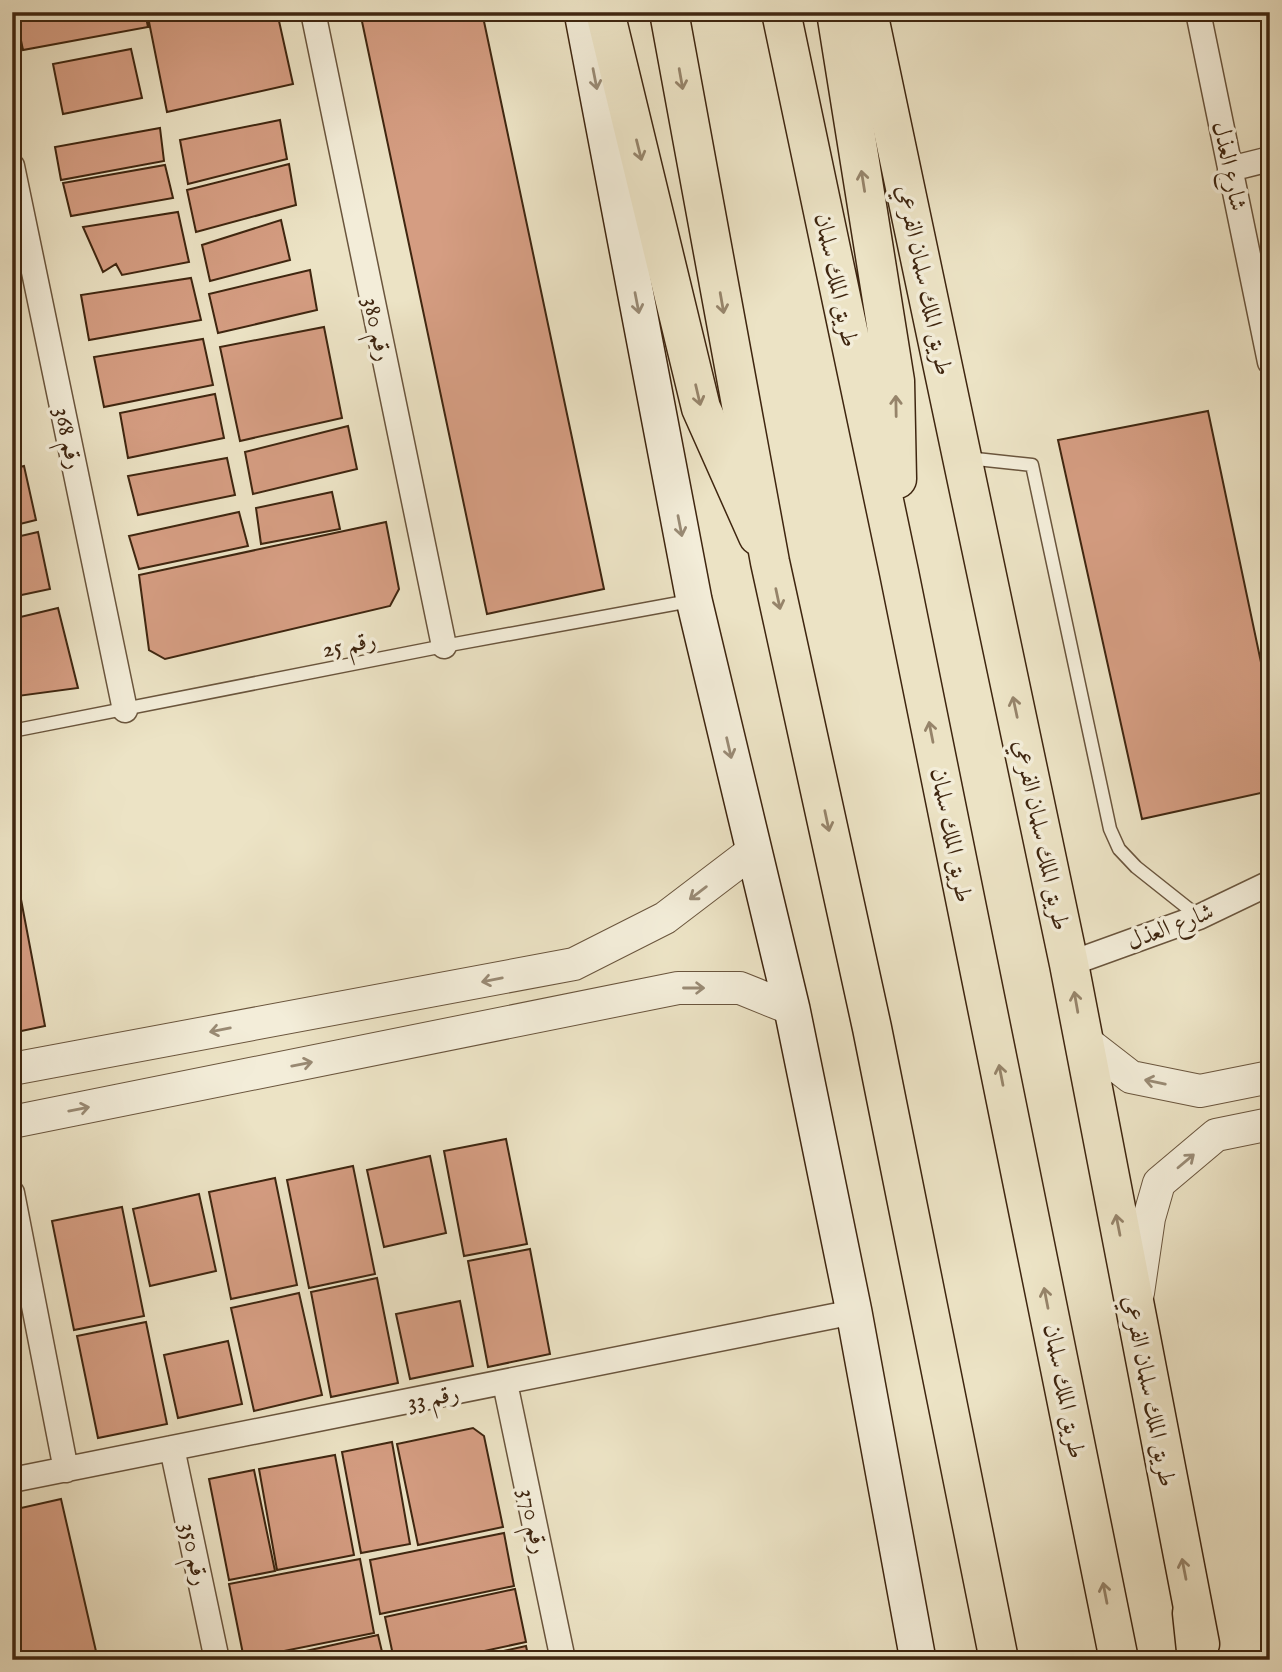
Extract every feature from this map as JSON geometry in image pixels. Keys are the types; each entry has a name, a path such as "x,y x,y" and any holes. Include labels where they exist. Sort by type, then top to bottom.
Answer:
{"main road":[{"path":"582,12 694,600 792,1009 854,1312 918,1660"},
{"path":"605,12 701,408 770,562"},
{"path":"669,12 770,562 872,1028 999,1660"},
{"name":"طريق الملك سلمان","path":"781,12 899,572 1119,1660"},
{"path":"836,12 895,381 899,572"},
{"name":"طريق الملك سلمان الفرعي","path":"868,12 1069,964 1192,1614 1204,1660"},
{"path":"1192,1614 1197,1660"}],"street":[{"name":"رقم 380","path":"313,12 444,646"},
{"name":"شارع العذل","path":"1198,12 1270,362"},
{"path":"1230,169 1270,159"},
{"name":"رقم 368","path":"12,166 125,710"},
{"path":"649,996 605,989 601,966 752,851"},
{"name":"شارع العذل","path":"1069,964 1199,917 1270,883"},
{"path":"12,1069 574,964 665,918"},
{"path":"533,1017 578,998 574,964"},
{"path":"12,1122 649,996 678,988 740,988 792,1009"},
{"path":"1082,1039 1130,1077 1200,1091 1270,1077"},
{"path":"1135,1312 1149,1217 1159,1183 1216,1135 1270,1124"},
{"path":"12,1193 66,1470"},
{"name":"رقم 33","path":"12,1480 854,1312"},
{"name":"رقم 370","path":"505,1383 564,1660"},
{"name":"رقم 350","path":"172,1448 217,1660"}],"lane":[{"path":"963,457 1032,465 1110,829 1119,849 1136,867 1199,917"},
{"name":"رقم 25","path":"12,731 694,600"}],"building":[{"path":"15,12 145,12 148,27 23,50"},
{"path":"147,12 277,12 293,84 167,112"},
{"path":"360,12 482,12 604,589 487,614"},
{"path":"131,49 142,98 63,114 53,64"},
{"path":"280,120 287,159 188,184 180,140"},
{"path":"160,128 164,161 61,180 55,147"},
{"path":"289,164 296,205 196,232 187,190"},
{"path":"165,165 173,198 71,216 63,183"},
{"path":"178,212 189,262 122,275 116,264 103,272 83,227"},
{"path":"281,220 290,260 210,281 202,245"},
{"path":"310,270 317,310 218,333 209,294"},
{"path":"191,278 201,320 89,340 81,295"},
{"path":"324,327 342,418 240,441 220,347"},
{"path":"203,339 213,385 104,407 94,357"},
{"path":"215,394 224,438 128,458 120,413"},
{"path":"1208,411 1270,705 1270,791 1142,819 1058,440"},
{"path":"348,426 357,469 253,494 245,452"},
{"path":"227,458 235,495 138,515 128,476"},
{"path":"24,466 36,520 12,526 12,469"},
{"path":"332,492 340,529 261,544 256,508"},
{"path":"239,512 248,546 139,569 129,536"},
{"path":"386,522 399,589 390,606 165,659 149,650 139,575"},
{"path":"38,532 50,589 12,597 12,538"},
{"path":"58,608 78,688 18,696 12,670 12,619"},
{"path":"12,852 45,1026 12,1033"},
{"path":"506,1139 527,1244 464,1256 444,1151"},
{"path":"430,1156 446,1233 384,1247 367,1170"},
{"path":"353,1166 375,1274 309,1288 287,1180"},
{"path":"275,1178 297,1285 231,1299 209,1192"},
{"path":"199,1194 216,1271 150,1286 133,1209"},
{"path":"122,1207 144,1316 74,1330 52,1221"},
{"path":"530,1249 550,1354 488,1367 468,1261"},
{"path":"377,1278 398,1383 331,1397 311,1292"},
{"path":"299,1293 322,1395 254,1411 231,1308"},
{"path":"460,1301 473,1366 410,1379 396,1314"},
{"path":"146,1322 167,1424 98,1438 77,1336"},
{"path":"228,1341 242,1404 178,1418 164,1355"},
{"path":"473,1428 484,1436 503,1527 418,1545 397,1444"},
{"path":"392,1442 410,1544 361,1553 342,1452"},
{"path":"335,1455 354,1555 277,1570 259,1469"},
{"path":"254,1470 275,1571 229,1580 209,1479"},
{"path":"61,1499 98,1660 12,1660 12,1510"},
{"path":"504,1533 514,1586 380,1614 370,1560"},
{"path":"360,1559 374,1633 244,1659 229,1584"},
{"path":"515,1589 526,1642 442,1660 394,1660 385,1617"},
{"path":"378,1635 384,1660 265,1660"},
{"path":"526,1646 529,1660 464,1660"}]}
